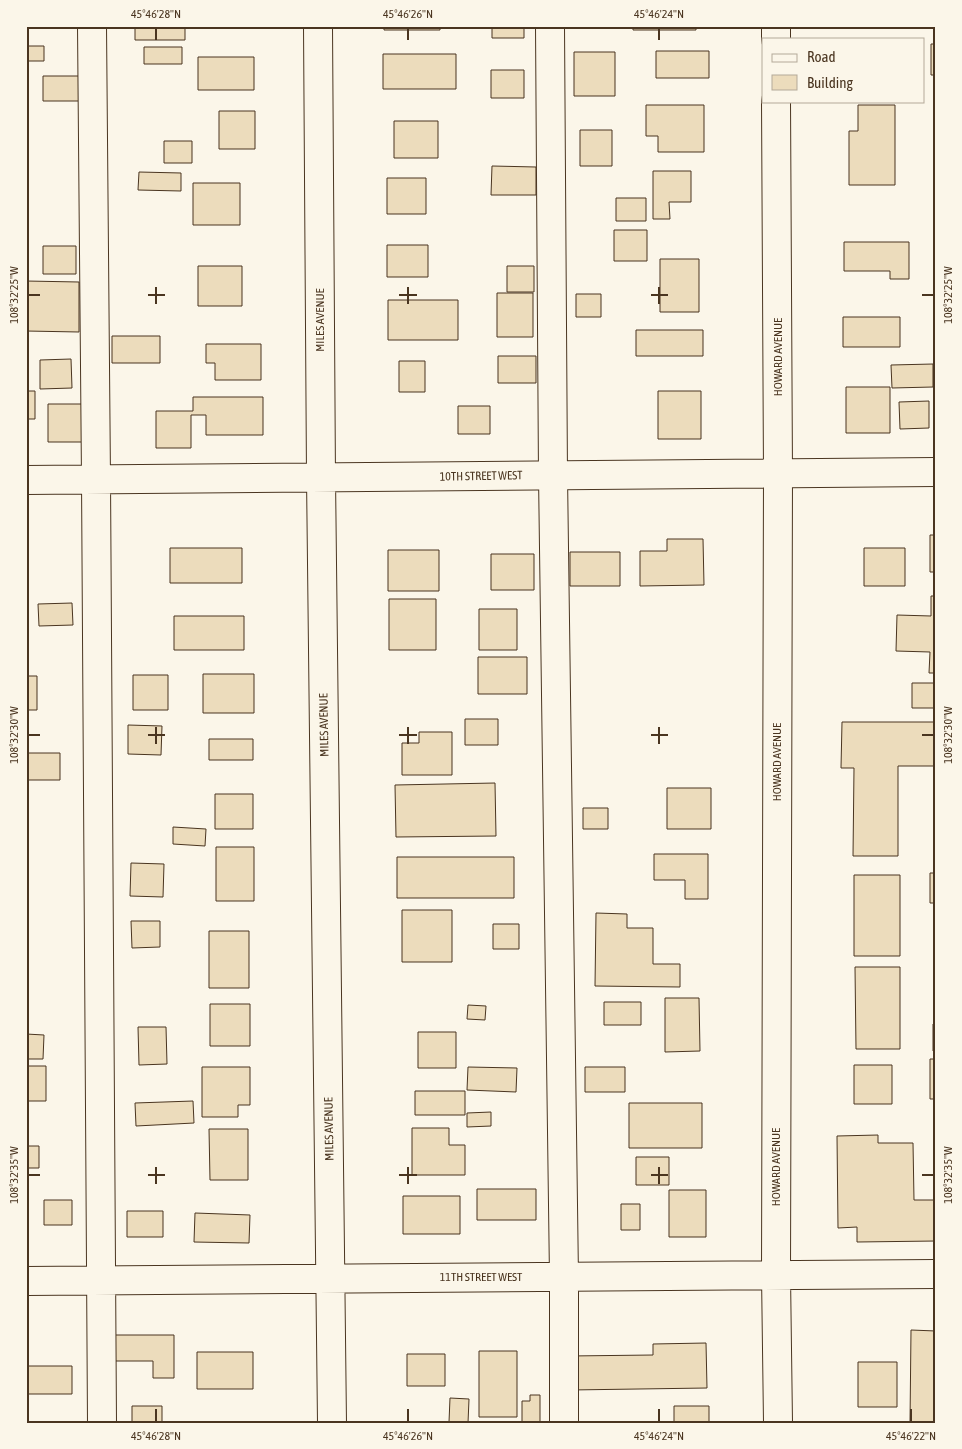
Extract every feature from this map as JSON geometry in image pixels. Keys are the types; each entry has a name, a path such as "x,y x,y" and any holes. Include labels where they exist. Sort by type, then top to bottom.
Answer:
{"street":[{"path":"92,26 102,1423"},
{"name":"MILES AVENUE","path":"318,26 320,477 332,1423"},
{"path":"550,26 564,1423"},
{"name":"HOWARD AVENUE","path":"776,102 778,473 776,1275 778,1423"},
{"name":"10TH STREET WEST","path":"26,480 936,472"},
{"name":"11TH STREET WEST","path":"26,1281 936,1274"}],"building":[{"path":"135,26 185,26 185,40 135,40"},
{"path":"384,26 440,26 440,30 384,30"},
{"path":"492,26 524,26 524,38 492,38"},
{"path":"633,26 696,26 696,30 633,30"},
{"path":"931,44 936,44 936,75 931,75"},
{"path":"26,46 44,46 44,61 26,61"},
{"path":"144,47 182,47 182,64 144,64"},
{"path":"656,51 709,51 709,78 656,78"},
{"path":"574,52 615,52 615,96 574,96"},
{"path":"383,54 456,54 456,89 383,89"},
{"path":"198,57 254,57 254,90 198,90"},
{"path":"491,70 524,70 524,98 491,98"},
{"path":"43,76 79,76 79,101 43,101"},
{"path":"646,105 704,105 704,152 658,152 658,136 646,136"},
{"path":"858,105 895,105 895,185 849,185 849,131 858,131"},
{"path":"219,111 255,111 255,149 219,149"},
{"path":"394,121 438,121 438,158 394,158"},
{"path":"580,130 612,130 612,166 580,166"},
{"path":"164,141 192,141 192,163 164,163"},
{"path":"492,166 536,167 536,195 491,195"},
{"path":"653,171 691,171 691,202 669,202 670,219 653,219"},
{"path":"139,172 181,173 181,191 138,190"},
{"path":"387,178 426,178 426,214 387,214"},
{"path":"193,183 240,183 240,225 193,225"},
{"path":"616,198 646,198 646,221 616,221"},
{"path":"614,230 647,230 647,261 614,261"},
{"path":"844,242 909,242 909,279 890,279 890,271 844,271"},
{"path":"387,245 428,245 428,277 387,277"},
{"path":"43,246 76,246 76,274 43,274"},
{"path":"660,259 699,259 699,312 660,312"},
{"path":"198,266 242,266 242,306 198,306"},
{"path":"507,266 534,266 534,292 507,292"},
{"path":"26,281 79,282 79,332 26,331"},
{"path":"497,293 533,293 533,337 497,337"},
{"path":"576,294 601,294 601,317 576,317"},
{"path":"388,300 458,300 458,340 388,340"},
{"path":"843,317 900,317 900,347 843,347"},
{"path":"636,330 703,330 703,356 636,356"},
{"path":"112,336 160,336 160,363 112,363"},
{"path":"206,344 261,344 261,380 215,380 215,363 206,363"},
{"path":"498,356 536,356 536,383 498,383"},
{"path":"71,359 72,388 40,389 40,360"},
{"path":"399,361 425,361 425,392 399,392"},
{"path":"933,364 933,387 892,388 891,365"},
{"path":"846,387 890,387 890,433 846,433"},
{"path":"26,391 35,391 35,419 26,419"},
{"path":"658,391 701,391 701,439 658,439"},
{"path":"193,397 263,397 263,435 206,435 206,415 191,415 191,448 156,448 156,411 193,411"},
{"path":"929,401 929,428 900,429 899,402"},
{"path":"48,404 82,404 82,442 48,442"},
{"path":"458,406 490,406 490,434 458,434"},
{"path":"930,535 936,535 936,572 930,572"},
{"path":"667,539 703,539 704,585 640,586 640,551 667,551"},
{"path":"170,548 242,548 242,583 170,583"},
{"path":"864,548 905,548 905,586 864,586"},
{"path":"388,550 439,550 439,591 388,591"},
{"path":"570,552 620,552 620,586 570,586"},
{"path":"491,554 534,554 534,590 491,590"},
{"path":"931,596 936,596 936,673 929,673 930,652 896,651 897,615 931,616"},
{"path":"389,599 436,599 436,650 389,650"},
{"path":"72,603 73,625 39,626 38,604"},
{"path":"479,609 517,609 517,650 479,650"},
{"path":"174,616 244,616 244,650 174,650"},
{"path":"478,657 527,657 527,694 478,694"},
{"path":"203,674 254,674 254,713 203,713"},
{"path":"133,675 168,675 168,710 133,710"},
{"path":"26,676 37,676 37,710 26,710"},
{"path":"912,683 936,683 936,708 912,708"},
{"path":"465,719 498,719 498,745 465,745"},
{"path":"842,722 936,722 936,766 898,766 898,856 853,856 854,768 841,768"},
{"path":"128,725 162,726 161,755 128,754"},
{"path":"419,732 452,732 452,775 402,775 402,743 419,743"},
{"path":"209,739 253,739 253,760 209,760"},
{"path":"26,753 60,753 60,780 26,780"},
{"path":"495,783 496,836 396,837 395,785"},
{"path":"667,788 711,788 711,829 667,829"},
{"path":"215,794 253,794 253,829 215,829"},
{"path":"583,808 608,808 608,829 583,829"},
{"path":"173,827 206,829 205,846 173,844"},
{"path":"216,847 254,847 254,901 216,901"},
{"path":"654,854 708,854 708,899 685,899 685,880 654,880"},
{"path":"397,857 514,857 514,898 397,898"},
{"path":"131,863 164,864 163,897 130,896"},
{"path":"930,873 936,873 936,903 930,903"},
{"path":"854,875 900,875 900,956 854,956"},
{"path":"402,910 452,910 452,962 402,962"},
{"path":"596,913 627,914 627,928 653,928 653,964 680,964 680,987 595,986"},
{"path":"131,921 160,921 160,947 132,948"},
{"path":"493,924 519,924 519,949 493,949"},
{"path":"209,931 249,931 249,988 209,988"},
{"path":"855,967 900,967 900,1049 856,1049"},
{"path":"665,998 699,998 700,1051 665,1052"},
{"path":"604,1002 641,1002 641,1025 604,1025"},
{"path":"210,1004 250,1004 250,1046 210,1046"},
{"path":"468,1005 486,1006 485,1020 467,1019"},
{"path":"933,1024 936,1024 936,1051 933,1051"},
{"path":"138,1027 166,1027 167,1064 139,1065"},
{"path":"418,1032 456,1032 456,1068 418,1068"},
{"path":"26,1034 44,1035 43,1059 26,1059"},
{"path":"930,1059 936,1059 936,1099 930,1099"},
{"path":"854,1065 892,1065 892,1104 854,1104"},
{"path":"26,1066 46,1066 46,1101 26,1101"},
{"path":"202,1067 250,1067 250,1105 238,1105 238,1117 202,1117"},
{"path":"468,1067 517,1068 516,1092 467,1090"},
{"path":"585,1067 625,1067 625,1092 585,1092"},
{"path":"415,1091 465,1091 465,1115 415,1115"},
{"path":"193,1101 194,1123 136,1126 135,1103"},
{"path":"629,1103 702,1103 702,1148 629,1148"},
{"path":"491,1112 491,1126 467,1127 467,1113"},
{"path":"412,1128 449,1128 449,1145 465,1145 465,1175 412,1175"},
{"path":"209,1129 248,1129 248,1180 210,1180"},
{"path":"878,1135 878,1143 913,1143 914,1200 936,1200 936,1241 857,1242 857,1227 838,1228 837,1136"},
{"path":"26,1146 39,1146 39,1168 26,1168"},
{"path":"636,1157 669,1157 669,1185 636,1185"},
{"path":"477,1189 536,1189 536,1220 477,1220"},
{"path":"669,1190 706,1190 706,1237 669,1237"},
{"path":"403,1196 460,1196 460,1234 403,1234"},
{"path":"44,1200 72,1200 72,1225 44,1225"},
{"path":"621,1204 640,1204 640,1230 621,1230"},
{"path":"127,1211 163,1211 163,1237 127,1237"},
{"path":"195,1213 250,1215 249,1243 194,1242"},
{"path":"911,1330 936,1331 936,1423 910,1423"},
{"path":"113,1335 174,1335 174,1378 153,1378 153,1361 113,1361"},
{"path":"706,1343 707,1388 570,1390 569,1356 653,1355 653,1344"},
{"path":"479,1351 517,1351 517,1417 479,1417"},
{"path":"197,1352 253,1352 253,1389 197,1389"},
{"path":"407,1354 445,1354 445,1386 407,1386"},
{"path":"858,1362 897,1362 897,1407 858,1407"},
{"path":"26,1366 72,1366 72,1394 26,1394"},
{"path":"530,1395 540,1395 540,1423 522,1423 522,1401 530,1401"},
{"path":"450,1398 469,1399 468,1423 449,1422"},
{"path":"132,1406 162,1406 162,1423 132,1423"},
{"path":"674,1406 709,1406 709,1423 674,1423"}]}
